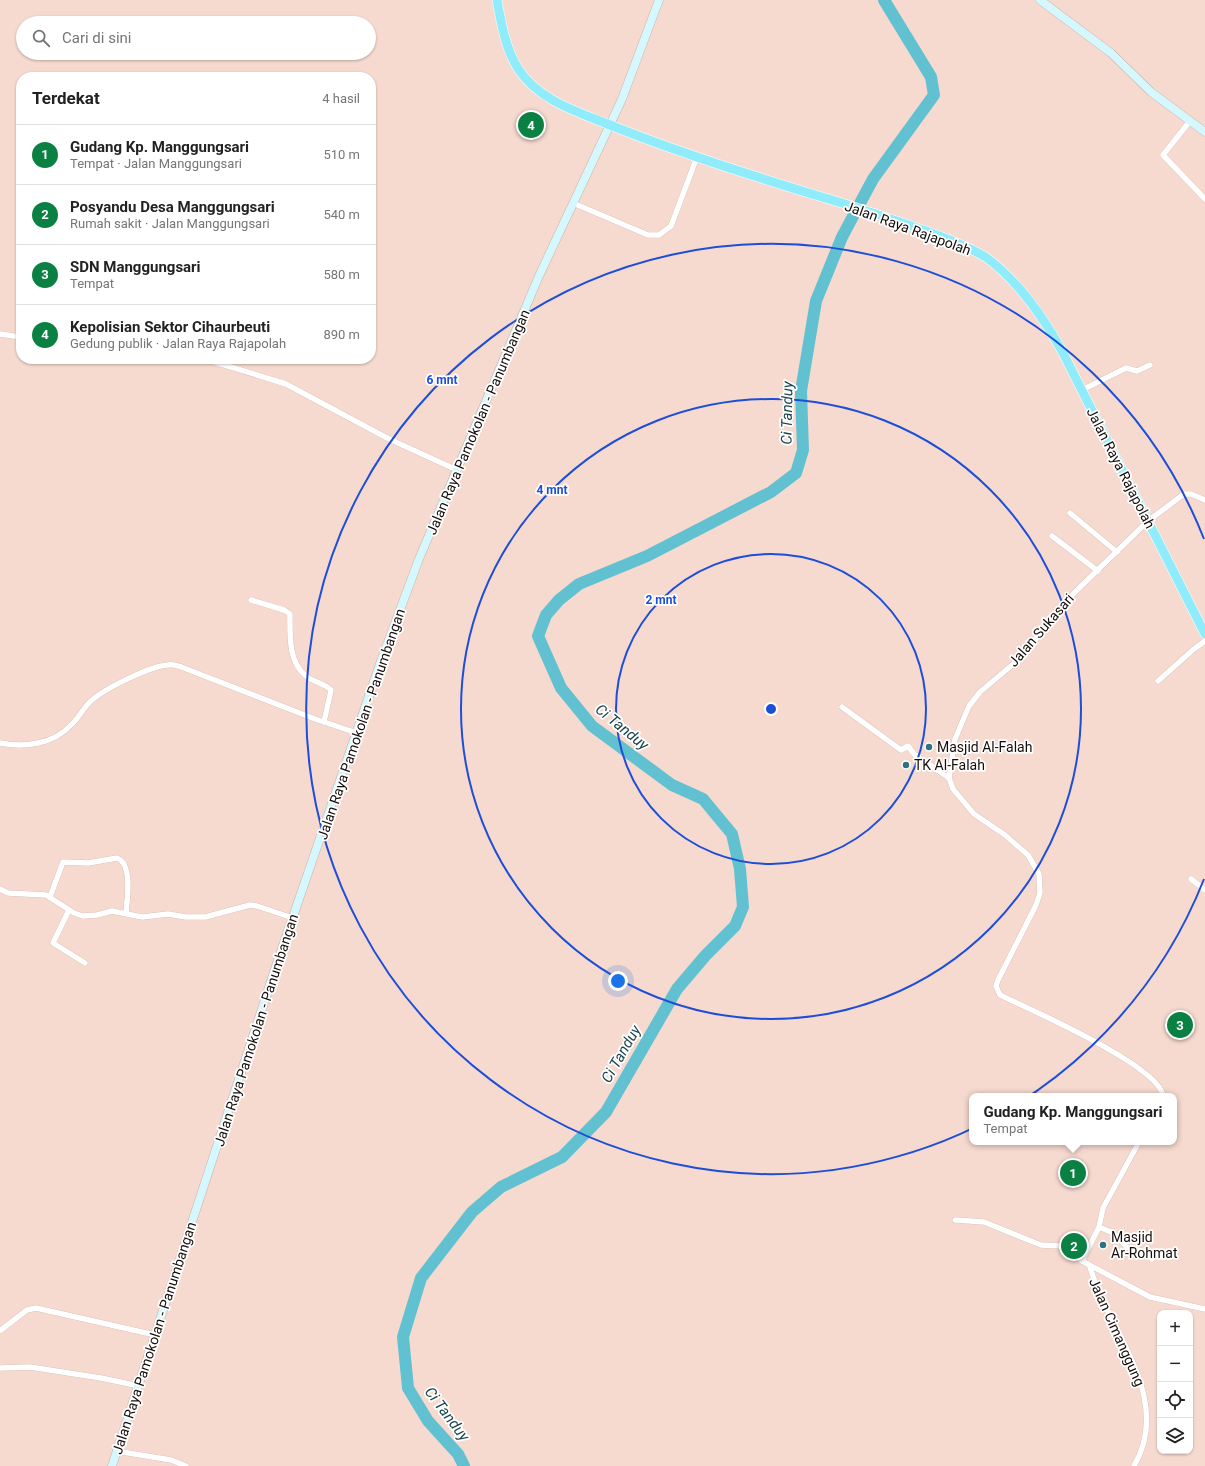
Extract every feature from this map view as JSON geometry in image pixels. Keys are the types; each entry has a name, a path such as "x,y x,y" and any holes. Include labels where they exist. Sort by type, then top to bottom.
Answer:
{"highway":[{"name":"Jalan Raya Rajapolah","path":"497,0 507,44 519,70 537,90 565,106 697,158 878,214 953,242 985,257 1003,272 1016,284 1052,334 1082,390 1205,634"}],"main road":[{"name":"Jalan Raya Pamokolan - Panumbangan","path":"112,1466 293,918 381,661 419,559 539,276 610,125 631,75 658,0"},
{"path":"1040,0 1111,53 1151,92 1205,132"}],"street":[{"path":"1190,121 1163,155 1205,199"},
{"path":"574,203 648,235 659,235 671,226 697,158"},
{"path":"0,334 16,336"},
{"path":"221,364 286,384 389,439 457,470"},
{"path":"1082,390 1126,368 1137,371 1150,365"},
{"name":"Jalan Sukasari","path":"949,778 955,739 969,706 980,692 1018,660 1074,593 1148,521 1184,494 1191,494 1205,500"},
{"path":"1070,513 1117,552"},
{"path":"1052,536 1098,571"},
{"path":"252,600 284,610 290,614 289,640 292,652 302,672 308,678 331,690 324,722"},
{"path":"1158,681 1205,641"},
{"path":"0,743 10,745 30,745 57,735 72,724 86,705 100,694 147,671 169,665 189,670 324,722 357,733"},
{"path":"842,707 901,750 908,746 914,754 949,778 953,789 974,814 1005,835 1028,854 1039,874 1040,893 1036,905 998,980 997,992 1000,995 1099,1043 1147,1074 1159,1085 1162,1093"},
{"path":"50,897 63,862 88,863 117,858 122,860 126,867 128,893 126,913"},
{"path":"1191,879 1205,890"},
{"path":"0,889 8,893 31,893 50,897 70,910 83,916 97,915 112,911 142,916 168,914 186,917 205,917 250,905 293,918"},
{"path":"70,910 54,943 85,963"},
{"path":"1082,1261 1099,1226 1103,1208 1137,1145"},
{"path":"955,1220 984,1222 1041,1245 1061,1246 1090,1267 1150,1297 1205,1309"},
{"path":"1099,1226 1113,1233 1126,1247 1145,1252 1152,1259"},
{"name":"Jalan Cimanggung","path":"1090,1267 1096,1288 1131,1358 1144,1392 1147,1415 1145,1438 1134,1466"},
{"path":"1,1330 27,1310 36,1308 155,1335"},
{"path":"0,1368 37,1368 139,1386"},
{"path":"116,1451 170,1460 186,1466"}],"waterway":[{"name":"Ci Tanduy","path":"464,1466 458,1454 428,1421 408,1388 403,1337 421,1278 472,1212 501,1187 562,1157 606,1112 677,989 705,956 735,926 743,907 740,869 732,834 703,799 672,785 592,726 561,688 538,636 546,615 559,600 579,584 647,556 771,492 796,473 803,450 801,391 816,301 842,237 873,179 934,95 931,77 884,0"}],"place":[{"name":"Kepolisian Sektor Cihaurbeuti","path":"531,125"},
{"name":"Masjid Al-Falah","path":"929,747"},
{"name":"TK Al-Falah","path":"906,765"},
{"name":"SDN Manggungsari","path":"1180,1025"},
{"name":"Gudang Kp. Manggungsari","path":"1073,1173"},
{"name":"Masjid Ar-Rohmat","path":"1103,1245"},
{"name":"Posyandu Desa Manggungsari","path":"1074,1246"}]}
